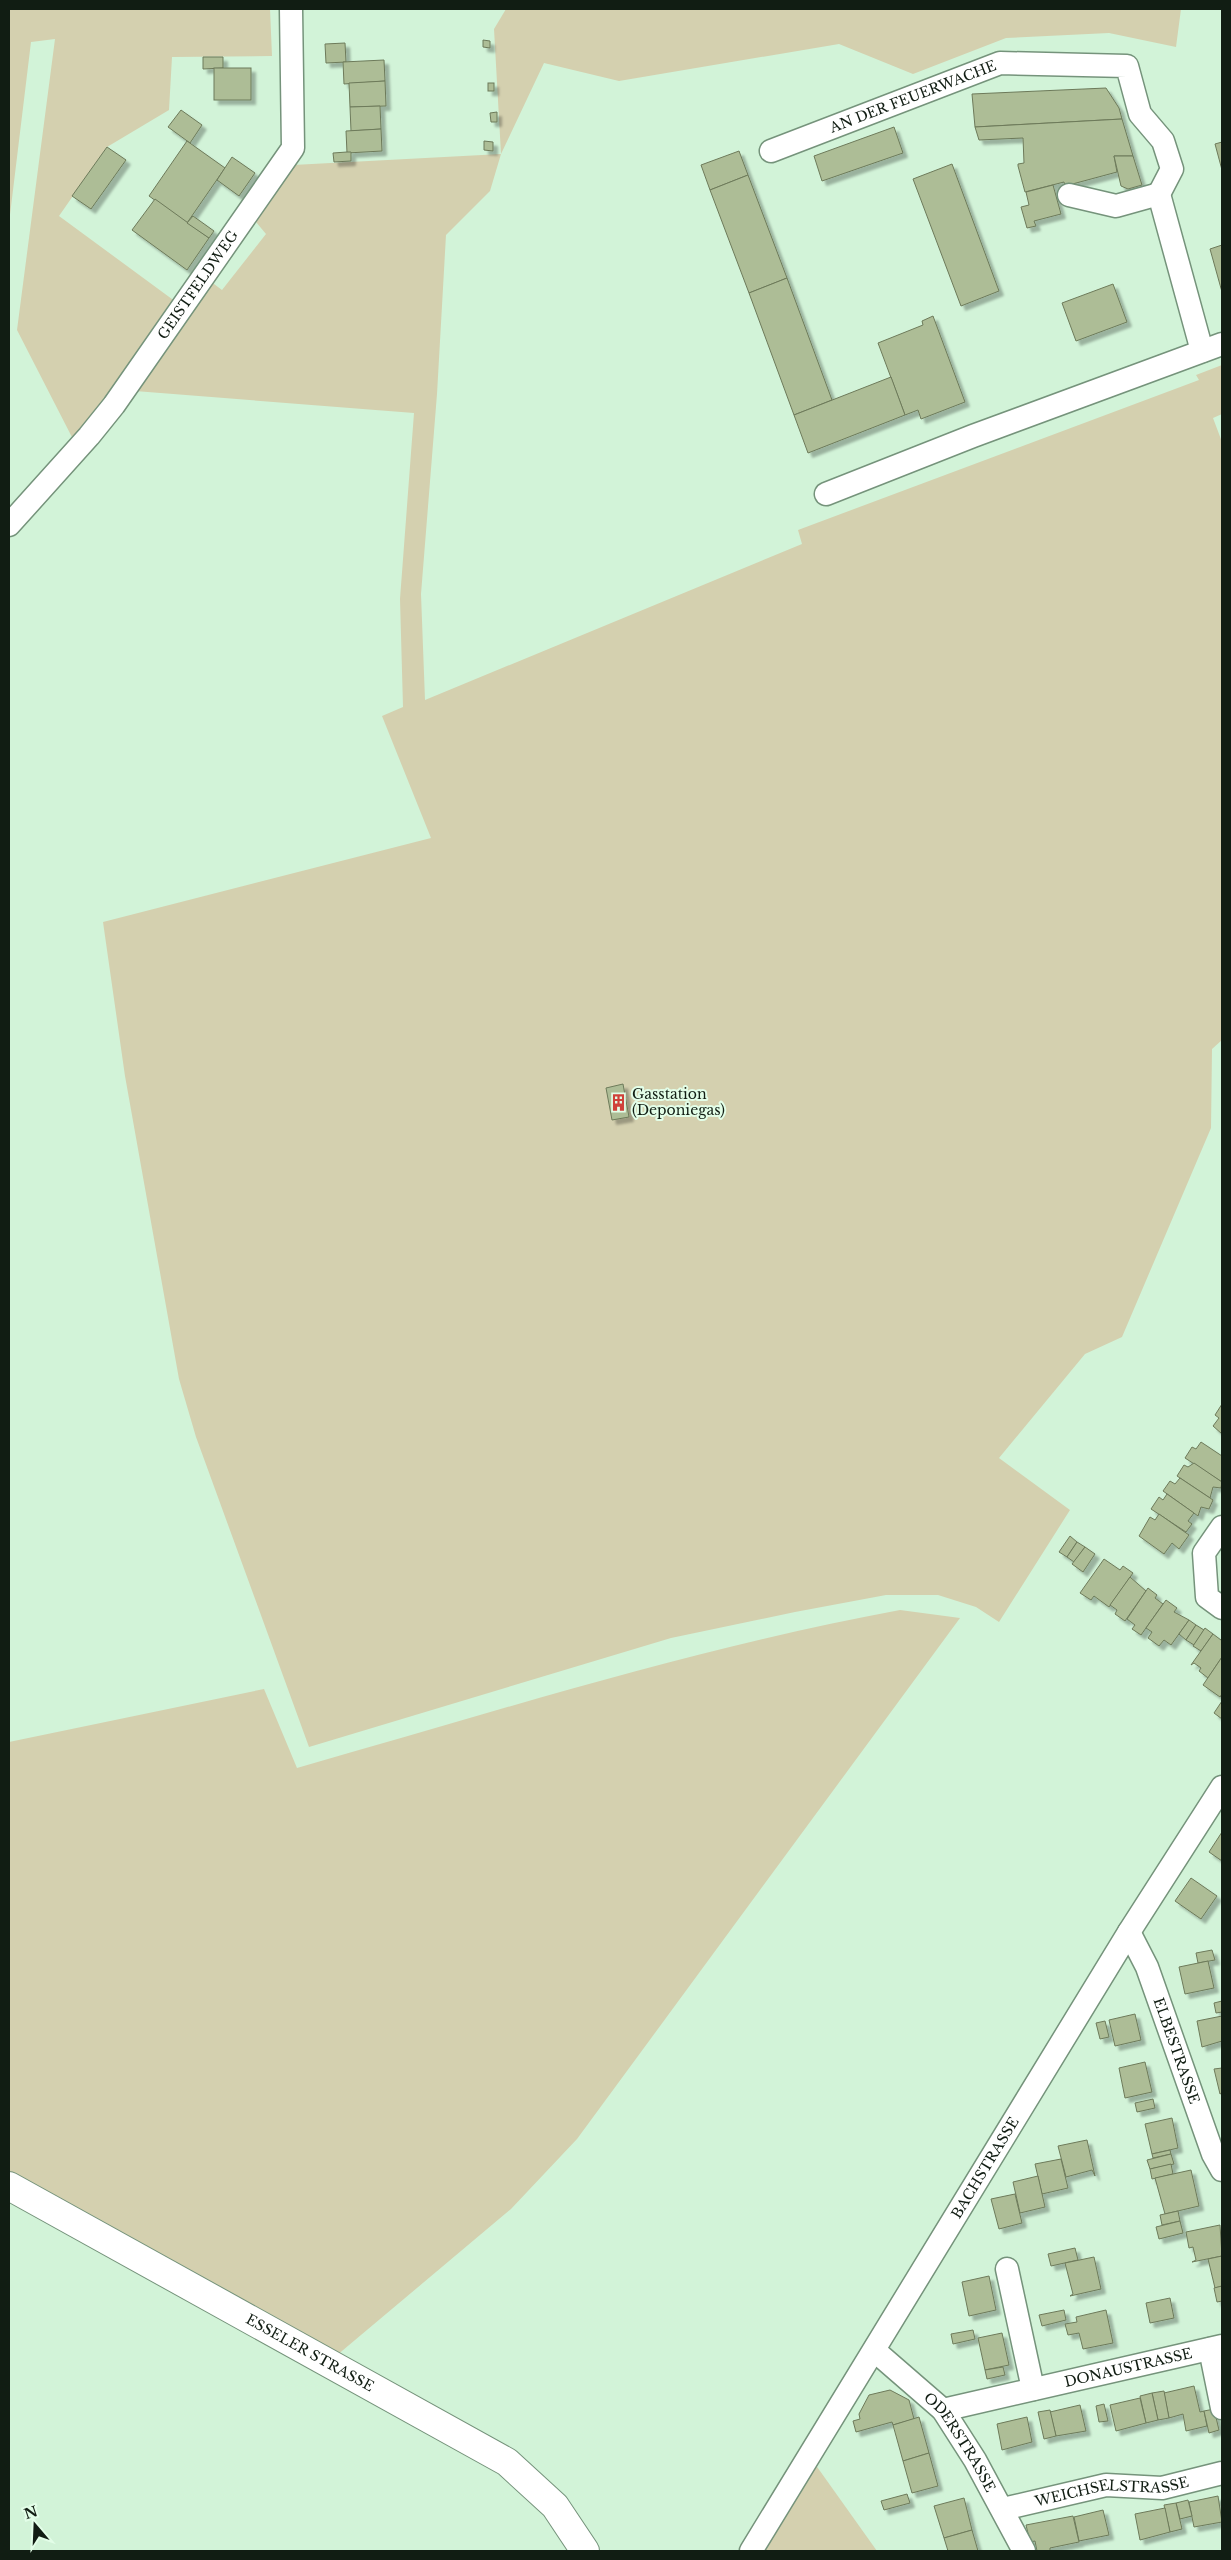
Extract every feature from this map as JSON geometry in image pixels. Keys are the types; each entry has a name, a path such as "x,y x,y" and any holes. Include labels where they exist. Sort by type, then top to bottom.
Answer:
{"main road":[{"name":"ESSELER STRASSE","path":"9,2186 507,2462 555,2506 585,2551"}],"street":[{"name":"GEISTFELDWEG","path":"9,525 89,436 114,405 293,148 291,9"},
{"name":"AN DER FEUERWACHE","path":"771,151 1000,63 1127,66 1140,114 1163,141 1172,169 1159,194"},
{"path":"826,494 973,436 1212,348 1159,194 1116,206 1069,196"},
{"path":"1222,1527 1204,1553 1207,1597 1222,1608"},
{"name":"BACHSTRASSE","path":"751,2551 875,2351 1129,1932 1222,1787"},
{"name":"ELBESTRASSE","path":"1129,1932 1147,1967 1213,2154 1222,2170"},
{"path":"1006,2269 1033,2389"},
{"path":"1216,2347 1222,2408"},
{"name":"DONAUSTRASSE","path":"943,2410 1216,2347"},
{"name":"ODERSTRASSE","path":"875,2351 943,2410 975,2460 1024,2551"},
{"name":"WEICHSELSTRASSE","path":"1003,2509 1106,2485 1162,2488 1222,2473"}],"shaded area":[{"path":"9,9 270,9 272,56 172,57 169,110 107,147 59,216 176,302 76,445 17,330 55,39 31,42 9,223"},
{"path":"506,9 1181,9 1176,47 1109,33 1006,38 913,74 839,44 619,81 544,63 501,154 494,29"},
{"path":"501,154 490,191 446,235 437,394 421,594 425,700 802,544 798,530 1199,380 1196,375 1222,365 1222,414 1213,418 1222,442 1222,1040 1212,1049 1211,1128 1122,1337 1085,1354 999,1458 1070,1510 999,1622 976,1607 938,1595 886,1595 671,1638 309,1747 196,1437 179,1379 125,1076 103,922 431,838 382,716 403,707 400,599 414,413 135,391 210,281 222,290 266,234 256,222 293,165"},
{"path":"900,1610 960,1618 577,2139 511,2209 336,2356 9,2173 9,1742 264,1689 297,1768 672,1662 823,1625"},
{"path":"815,2464 877,2551 762,2551"}],"building":[{"path":"483,40 490,41 490,48 483,47"},
{"path":"345,43 346,62 326,63 325,44"},
{"path":"203,57 223,57 223,68 203,69"},
{"path":"384,60 385,81 344,84 343,62"},
{"path":"214,68 251,68 251,100 214,100"},
{"path":"385,81 386,106 350,107 349,83"},
{"path":"488,83 494,83 494,91 488,91"},
{"path":"1106,88 1119,108 1122,119 975,127 972,94"},
{"path":"380,106 381,129 351,131 350,107"},
{"path":"181,110 202,125 190,143 168,127"},
{"path":"497,112 497,122 491,122 490,113"},
{"path":"1122,119 1133,156 1114,156 1117,172 1065,186 1064,182 1025,192 1018,166 1018,164 1024,163 1023,138 979,140 975,127"},
{"path":"894,127 903,153 822,181 814,156"},
{"path":"381,129 382,151 347,153 346,131"},
{"path":"187,141 225,168 187,223 149,196"},
{"path":"484,141 493,142 493,151 484,150"},
{"path":"1222,142 1222,170 1215,144"},
{"path":"107,147 126,160 91,209 72,196"},
{"path":"739,151 748,175 710,190 701,165"},
{"path":"351,152 351,161 334,162 333,153"},
{"path":"1114,156 1133,156 1142,185 1128,189 1121,186"},
{"path":"232,157 255,173 239,196 217,180"},
{"path":"952,164 999,291 961,306 913,179"},
{"path":"748,175 787,278 749,293 710,190"},
{"path":"1053,185 1061,214 1034,221 1036,226 1027,228 1021,207 1029,205 1026,192"},
{"path":"155,199 209,238 187,270 132,230"},
{"path":"193,216 214,231 209,238 187,223"},
{"path":"1222,245 1222,292 1210,249"},
{"path":"787,278 832,400 794,415 749,293"},
{"path":"1113,284 1127,322 1076,341 1062,303"},
{"path":"933,316 965,402 921,419 918,410 905,415 878,343 923,325 922,321"},
{"path":"891,377 905,415 808,453 794,415"},
{"name":"Gasstation (Deponiegas)","path":"623,1084 629,1117 612,1120 606,1088"},
{"path":"1222,1404 1222,1434 1213,1426 1219,1418 1215,1415"},
{"path":"1201,1442 1222,1456 1222,1482 1185,1458 1192,1447 1196,1449"},
{"path":"1194,1463 1222,1482 1221,1488 1213,1487 1210,1498 1177,1476 1184,1465 1188,1467"},
{"path":"1180,1478 1213,1500 1209,1509 1201,1507 1198,1516 1163,1491 1170,1481 1175,1484"},
{"path":"1167,1494 1194,1513 1188,1521 1192,1524 1186,1532 1151,1509 1159,1497 1163,1500"},
{"path":"1159,1514 1189,1535 1179,1549 1172,1543 1164,1554 1139,1536 1150,1517 1155,1520"},
{"path":"1070,1536 1077,1542 1067,1557 1059,1552"},
{"path":"1077,1542 1085,1547 1074,1562 1067,1557"},
{"path":"1085,1547 1095,1554 1083,1572 1072,1564"},
{"path":"1104,1559 1120,1570 1123,1566 1133,1573 1109,1607 1094,1596 1091,1600 1080,1593"},
{"path":"1130,1577 1146,1591 1125,1621 1115,1614 1117,1610 1110,1605"},
{"path":"1148,1588 1157,1595 1155,1598 1163,1604 1141,1635 1132,1629 1135,1625 1127,1619"},
{"path":"1166,1600 1177,1608 1174,1612 1189,1620 1171,1645 1164,1640 1159,1646 1148,1638 1152,1632 1146,1628"},
{"path":"1189,1620 1196,1625 1186,1640 1179,1634"},
{"path":"1196,1625 1204,1630 1194,1645 1186,1640"},
{"path":"1205,1628 1213,1634 1201,1651 1193,1646"},
{"path":"1213,1634 1221,1640 1222,1637 1222,1657 1208,1678 1199,1671 1201,1668 1194,1663 1191,1665"},
{"path":"1222,1657 1222,1694 1220,1697 1203,1685"},
{"path":"1222,1701 1222,1719 1214,1713"},
{"path":"1222,1832 1222,1861 1209,1852"},
{"path":"1191,1878 1217,1896 1201,1919 1175,1901"},
{"path":"1212,1950 1215,1960 1198,1963 1196,1953"},
{"path":"1208,1961 1214,1988 1185,1994 1179,1967"},
{"path":"1222,2001 1222,2012 1216,2013 1214,2003"},
{"path":"1135,2014 1141,2040 1115,2046 1109,2020"},
{"path":"1222,2016 1222,2041 1202,2047 1197,2021"},
{"path":"1105,2021 1109,2037 1100,2039 1096,2023"},
{"path":"1145,2062 1152,2092 1125,2098 1119,2068"},
{"path":"1222,2068 1222,2093 1220,2094 1214,2069"},
{"path":"1153,2099 1155,2108 1137,2112 1135,2103"},
{"path":"1172,2118 1178,2148 1152,2154 1145,2124"},
{"path":"1087,2140 1095,2176 1092,2170 1066,2177 1058,2146"},
{"path":"1170,2150 1171,2154 1153,2158 1152,2154"},
{"path":"1171,2154 1174,2164 1150,2169 1147,2160"},
{"path":"1061,2159 1068,2188 1042,2194 1035,2164"},
{"path":"1171,2164 1173,2174 1152,2179 1150,2169"},
{"path":"1191,2170 1199,2206 1165,2214 1155,2178"},
{"path":"1038,2176 1045,2207 1020,2213 1013,2182"},
{"path":"1015,2194 1022,2223 999,2229 991,2199"},
{"path":"1178,2211 1180,2221 1162,2225 1160,2215"},
{"path":"1180,2221 1183,2233 1159,2239 1156,2227"},
{"path":"1220,2225 1222,2256 1192,2262 1196,2260 1193,2247 1189,2248 1186,2232"},
{"path":"1075,2248 1078,2260 1051,2266 1048,2254"},
{"path":"1222,2256 1222,2286 1215,2288 1208,2259"},
{"path":"1094,2257 1101,2289 1070,2296 1073,2294 1065,2263"},
{"path":"989,2276 996,2310 969,2316 962,2282"},
{"path":"1222,2286 1222,2301 1217,2302 1214,2288"},
{"path":"1170,2298 1174,2318 1150,2323 1146,2303"},
{"path":"1064,2310 1066,2320 1042,2326 1039,2315"},
{"path":"1106,2310 1113,2343 1083,2349 1079,2333 1068,2335 1065,2324 1077,2322 1076,2317"},
{"path":"973,2330 975,2339 953,2344 951,2334"},
{"path":"1002,2333 1009,2365 985,2370 978,2338"},
{"path":"1003,2367 1005,2375 987,2379 985,2370"},
{"path":"1194,2386 1200,2412 1204,2411 1207,2426 1186,2431 1183,2414 1169,2418 1164,2393"},
{"path":"890,2390 909,2400 914,2419 893,2425 892,2422 856,2432 853,2421 860,2419 859,2414 869,2395"},
{"path":"1164,2391 1169,2418 1158,2420 1152,2393"},
{"path":"1152,2393 1158,2420 1146,2423 1140,2396"},
{"path":"1140,2398 1146,2423 1116,2431 1110,2405"},
{"path":"1104,2404 1108,2421 1099,2422 1096,2406"},
{"path":"1080,2405 1086,2431 1056,2436 1050,2412"},
{"path":"1214,2409 1219,2430 1209,2433 1204,2411"},
{"path":"1050,2410 1056,2436 1044,2439 1038,2412"},
{"path":"919,2417 929,2453 903,2461 893,2425"},
{"path":"1027,2417 1032,2442 1002,2450 997,2424"},
{"path":"929,2453 938,2486 912,2493 903,2461"},
{"path":"907,2494 910,2503 884,2510 881,2501"},
{"path":"1218,2496 1222,2522 1194,2527 1189,2502"},
{"path":"964,2498 972,2530 944,2538 934,2506"},
{"path":"1188,2500 1192,2516 1180,2519 1176,2503"},
{"path":"1176,2503 1182,2529 1170,2532 1164,2505"},
{"path":"1165,2508 1170,2532 1140,2540 1135,2514"},
{"path":"1103,2510 1109,2535 1079,2541 1074,2517"},
{"path":"1073,2516 1079,2542 1050,2548 1050,2551 1037,2551 1035,2541 1030,2542 1026,2525"},
{"path":"972,2530 978,2551 948,2551 944,2538"}],"place":[{"name":"Gasstation (Deponiegas)","path":"618,1102"}]}
